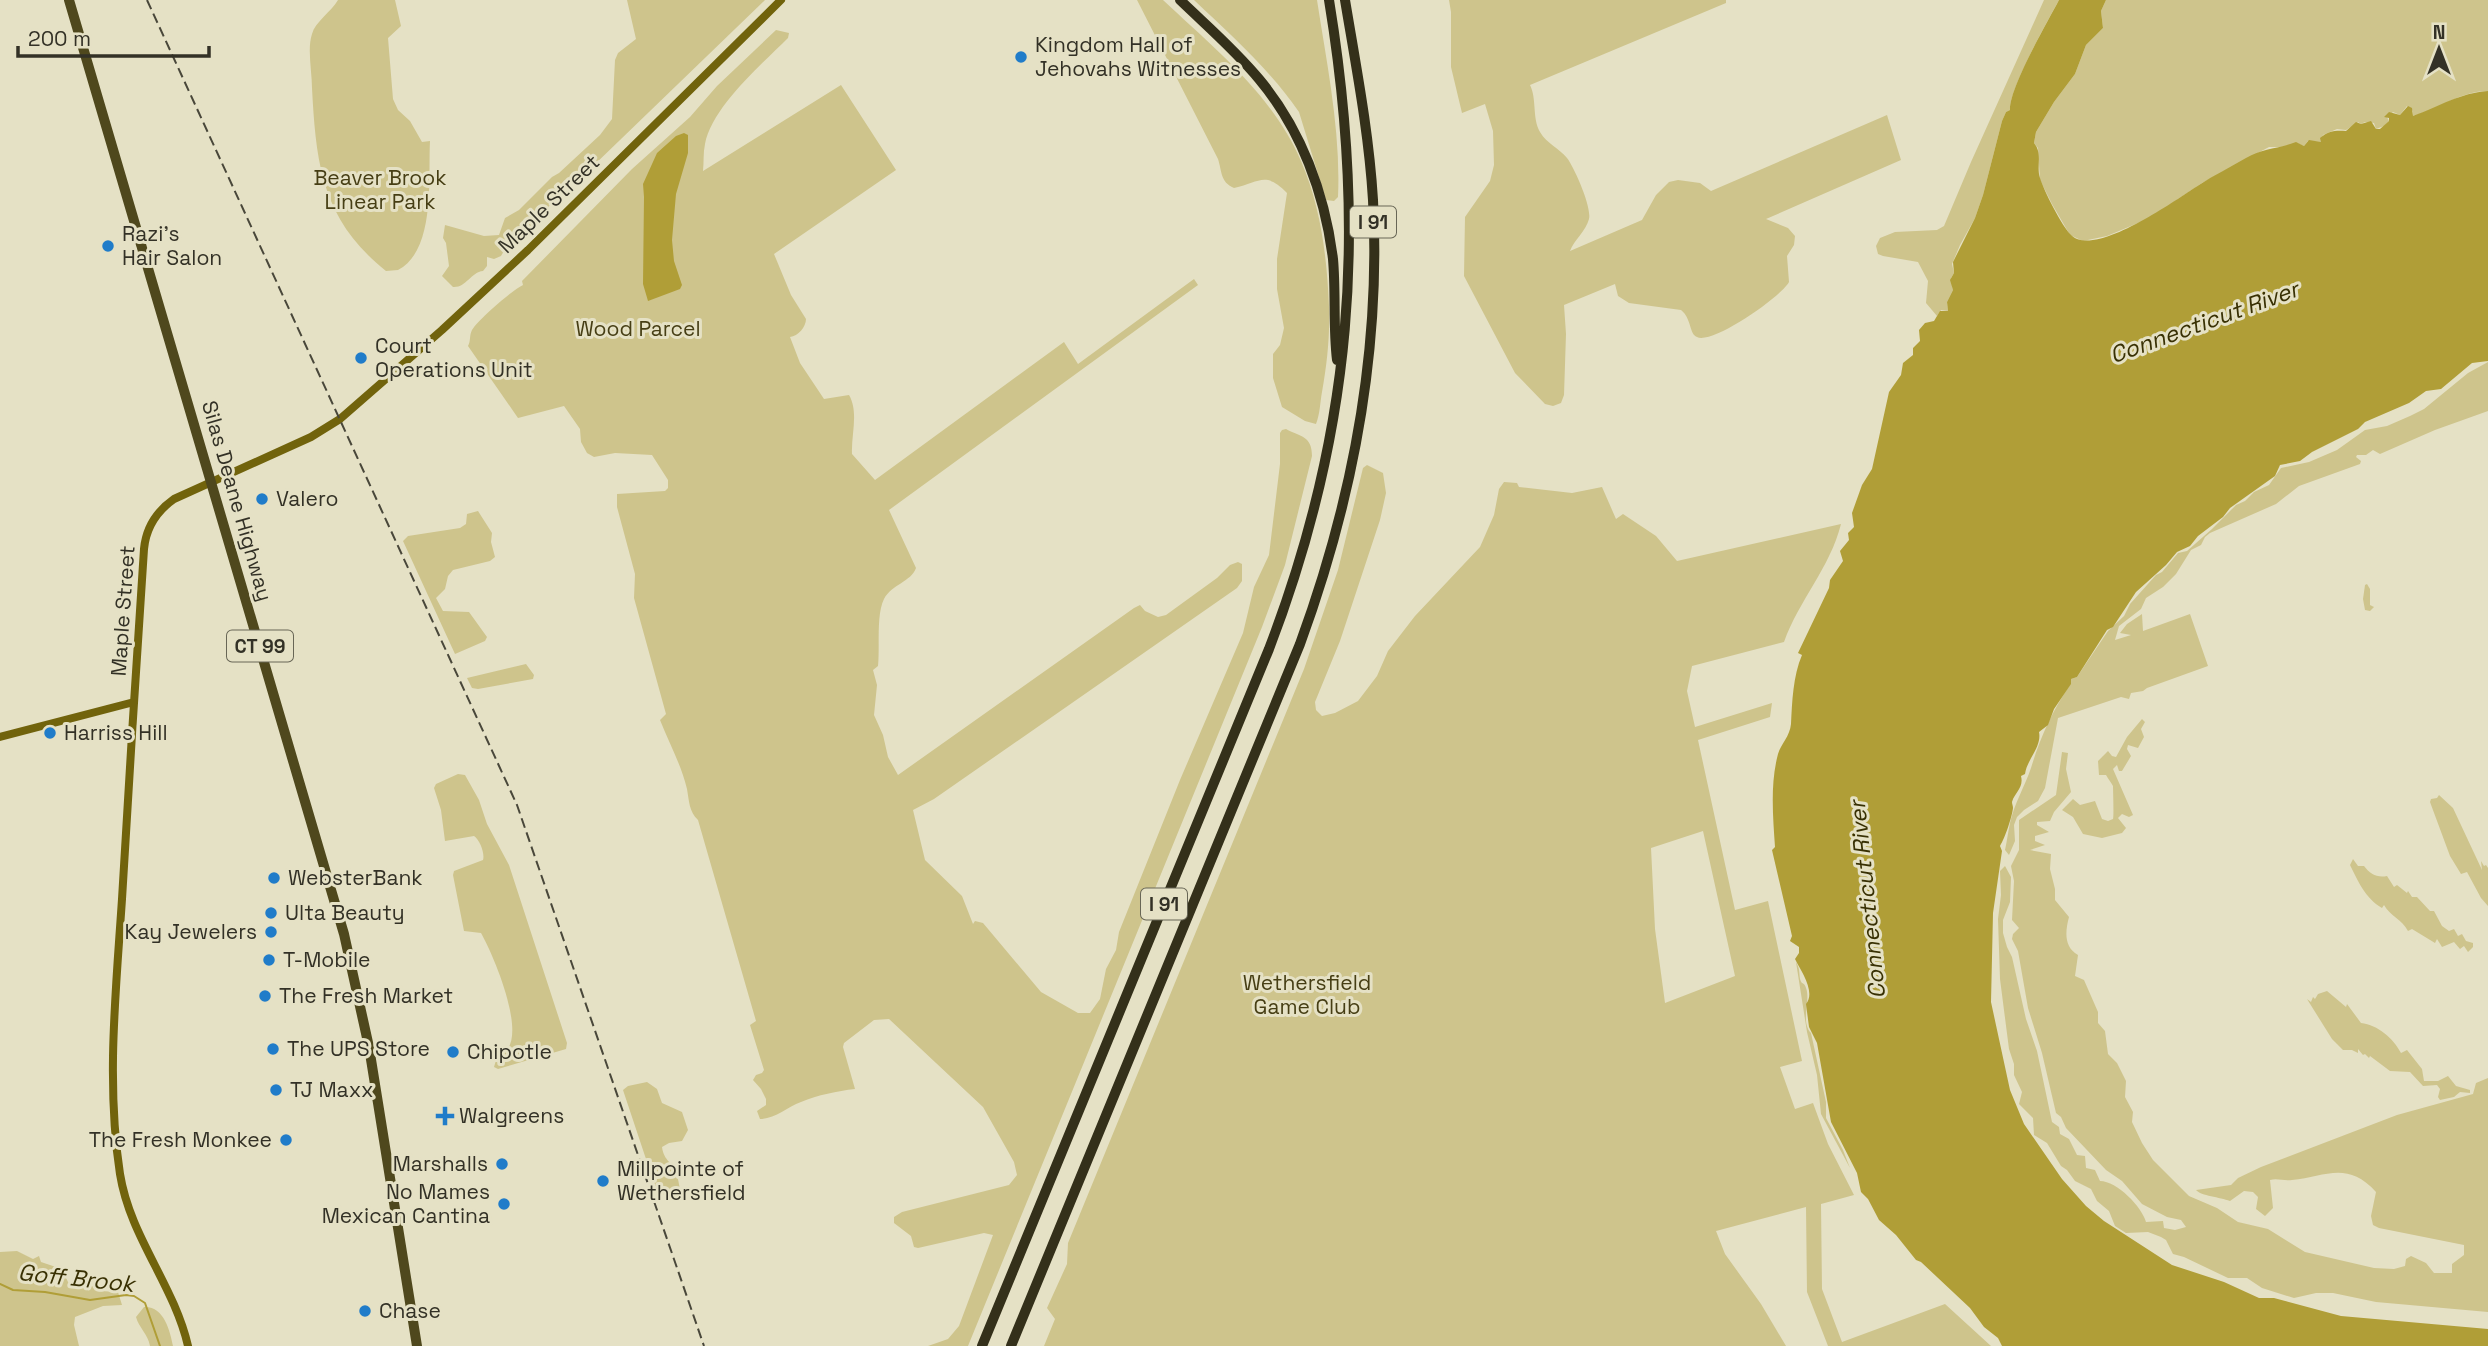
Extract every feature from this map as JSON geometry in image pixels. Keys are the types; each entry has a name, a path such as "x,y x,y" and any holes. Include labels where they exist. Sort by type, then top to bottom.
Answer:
{"highway":[{"path":"1180,0 1258,78 1279,106 1307,160 1319,192 1331,248 1336,304 1336,355 1340,375"},
{"name":"I 91","path":"982,1346 1272,641 1302,554 1332,427 1349,282 1350,208 1343,96 1329,0"},
{"name":"I 91","path":"1011,1346 1300,644 1329,556 1351,469 1371,330 1373,210 1365,125 1345,0"}],"main road":[{"name":"Silas Deane Highway","path":"69,0 344,934 376,1084 417,1346"},
{"name":"Maple Street","path":"188,1346 179,1314 129,1214 120,1176 113,1092 113,1039 147,534 155,517 169,502 312,437 340,419 528,250 781,0"},
{"path":"0,737 134,702"}],"green space":[{"name":"Beaver Brook Linear Park","path":"338,0 395,0 401,26 388,38 393,99 422,142 430,141 428,212 424,230 419,247 410,260 398,270 386,271 348,232 326,189 320,166 314,116 311,40 316,25"},
{"path":"627,0 765,0 591,168 576,180 556,189 551,204 529,230 508,244 501,256 494,259 487,257 487,266 483,271 458,287 453,287 442,276 449,266 443,238 445,225 484,236 499,235 505,218 519,210 559,173 600,135 612,119 615,60 618,53 636,39"},
{"path":"1137,0 1163,0 1222,55 1275,115 1301,161 1318,214 1328,289 1328,350 1316,424 1305,421 1282,407 1273,378 1273,354 1280,345 1284,328 1277,289 1277,259 1287,193 1267,180 1234,188 1226,183 1218,159"},
{"path":"1194,0 1317,0 1335,123 1338,197 1334,201 1326,200 1299,112 1263,67"},
{"path":"1449,0 1726,0 1726,3 1530,85 1540,132 1570,163 1588,206 1589,219 1570,251 1642,220 1656,195 1669,182 1678,180 1700,183 1711,191 1887,115 1901,160 1766,219 1788,228 1795,236 1794,245 1787,256 1789,282 1760,308 1717,334 1705,338 1697,337 1681,310 1629,303 1618,296 1615,284 1564,305 1564,395 1561,403 1553,406 1545,404 1515,373 1464,276 1465,217 1490,181 1494,165 1493,131 1485,104 1462,113 1451,67"},
{"path":"2044,0 2059,0 2022,72 2010,110 2002,121 1975,218 1952,264 1953,290 1947,302 1948,311 1941,310 1937,316 1926,303 1928,281 1918,262 1883,256 1878,254 1876,246 1880,238 1895,232 1937,230 1944,226"},
{"path":"2106,0 2488,0 2488,91 2459,97 2413,116 2413,111 2407,106 2400,115 2393,112 2387,117 2389,121 2384,126 2376,129 2374,123 2358,122 2346,130 2337,129 2323,135 2321,142 2308,141 2304,146 2297,143 2286,147 2269,147 2202,183 2150,218 2107,236 2083,241 2070,235 2040,180 2038,148 2034,143 2036,132 2075,74 2086,45 2103,28 2101,11"},
{"name":"Wood Parcel","path":"776,30 789,33 788,38 739,87 717,115 705,144 703,171 841,85 896,170 774,254 791,295 806,319 801,331 790,337 800,363 824,399 849,395 854,409 852,454 875,480 1064,342 1078,364 1194,279 1198,285 889,510 916,568 910,577 884,599 879,622 878,666 873,670 877,685 874,715 883,735 888,757 898,775 1134,608 1140,605 1145,611 1158,617 1166,615 1217,578 1230,565 1238,562 1242,564 1242,581 1237,588 934,799 913,810 925,860 962,896 973,924 975,921 983,923 1041,992 1078,1013 1090,1013 1100,999 1106,969 1116,950 1119,932 1243,633 1254,587 1269,555 1280,464 1280,433 1286,429 1301,436 1308,441 1311,449 1312,456 1285,565 1262,627 968,1346 928,1346 948,1339 959,1326 993,1235 984,1233 918,1248 914,1247 911,1236 894,1223 894,1217 902,1212 1009,1185 1017,1175 1014,1162 983,1107 889,1019 874,1020 844,1043 855,1089 814,1097 771,1117 760,1119 757,1111 766,1105 766,1099 753,1080 764,1070 750,1025 756,1021 698,820 691,810 682,771 660,720 666,714 634,598 635,574 617,507 617,494 665,491 668,488 668,480 652,455 615,453 594,457 587,453 581,442 580,429 564,406 518,418 468,346 472,330 481,319 523,285 522,281 632,169 690,117 717,86"},
{"path":"2488,362 2488,411 2380,454 2373,450 2366,455 2357,455 2360,464 2299,486 2276,504 2210,533 2201,545 2191,550 2176,574 2146,598 2141,609 2119,626 2115,640 2131,635 2120,633 2127,624 2142,614 2143,631 2190,614 2208,666 2131,693 2129,699 2121,697 2058,718 2045,788 2038,801 2017,817 2014,825 2015,841 2009,855 2005,850 2012,816 2043,734 2071,679 2077,677 2108,631 2124,616 2130,604 2156,575 2162,572 2178,553 2187,551 2236,505 2269,485 2281,468 2309,462 2337,450 2365,430 2387,426 2424,409 2468,373"},
{"name":"Wethersfield Game Club","path":"1367,465 1383,473 1386,493 1380,520 1340,641 1315,702 1316,710 1322,716 1335,713 1358,701 1377,676 1388,651 1415,616 1480,547 1494,515 1499,489 1504,482 1517,483 1519,487 1572,493 1602,487 1616,519 1623,514 1656,536 1677,561 1841,524 1830,555 1784,642 1692,666 1687,691 1695,727 1772,703 1770,717 1698,740 1735,910 1768,901 1802,1061 1780,1067 1795,1109 1813,1103 1828,1144 1854,1195 1821,1204 1822,1289 1842,1342 1945,1304 1991,1346 1828,1346 1807,1292 1806,1207 1716,1231 1725,1254 1761,1304 1786,1346 1044,1346 1055,1319 1047,1308 1067,1264 1068,1243 1304,669 1338,570 1363,468","holes":["1703,831 1735,976 1665,1003 1655,929 1651,848"]},
{"path":"478,511 492,533 491,542 495,557 490,561 453,570 448,576 445,589 436,598 443,611 469,612 487,637 485,641 455,654 403,541 408,536 460,528 466,524 467,514"},
{"path":"2367,584 2370,589 2370,605 2374,607 2370,611 2365,610 2363,599"},
{"path":"526,664 534,675 533,679 478,689 472,688 467,678"},
{"path":"2142,719 2145,722 2141,729 2144,737 2138,748 2128,745 2131,756 2122,771 2119,771 2117,765 2113,769 2133,815 2129,817 2122,814 2118,818 2126,828 2122,833 2102,838 2083,834 2073,817 2062,810 2073,799 2080,805 2095,801 2102,819 2113,819 2113,786 2106,775 2099,775 2098,761 2108,751 2116,757 2127,737"},
{"path":"2062,752 2068,753 2066,769 2071,792 2050,821 2037,822 2037,825 2049,832 2035,836 2035,841 2045,845 2030,850 2051,854 2050,869 2055,900 2069,917 2067,939 2070,948 2078,955 2075,976 2084,980 2098,1012 2098,1023 2105,1031 2108,1054 2117,1063 2126,1081 2125,1097 2133,1112 2132,1122 2153,1160 2189,1196 2217,1208 2238,1222 2268,1229 2305,1252 2374,1268 2394,1269 2405,1266 2406,1259 2411,1256 2426,1263 2434,1273 2452,1273 2452,1264 2464,1255 2464,1245 2373,1225 2371,1216 2376,1192 2355,1176 2336,1173 2292,1180 2270,1180 2273,1208 2265,1216 2256,1209 2258,1197 2253,1192 2244,1191 2230,1201 2196,1190 2231,1185 2238,1178 2261,1167 2397,1115 2473,1094 2476,1083 2488,1078 2488,1312 2376,1302 2333,1293 2316,1293 2294,1298 2262,1288 2247,1278 2228,1278 2173,1254 2166,1240 2161,1237 2148,1232 2126,1233 2115,1226 2109,1211 2097,1201 2091,1189 2075,1181 2061,1166 2047,1143 2034,1135 2033,1118 2019,1104 2022,1092 2014,1075 2000,979 2000,871 2005,866 2011,877 2010,902 2003,920 2003,933 2037,1051 2052,1122 2059,1127 2060,1134 2069,1139 2077,1155 2085,1156 2086,1168 2095,1170 2100,1181 2114,1185 2128,1196 2140,1209 2146,1222 2163,1221 2164,1228 2175,1230 2186,1227 2181,1220 2167,1217 2142,1204 2122,1181 2106,1170 2066,1128 2056,1113 2028,1008 2018,951 2012,939 2019,928 2012,920 2014,881 2011,866 2019,850 2019,820 2056,795"},
{"path":"458,774 465,775 509,865 567,1043 566,1049 498,1069 494,1067 497,1057 505,1052 511,1041 510,1010 493,957 481,933 464,931 453,875 454,871 483,860 483,851 474,836 445,841 441,810 434,788 436,784"},
{"path":"2439,795 2453,808 2482,870 2481,861 2488,868 2488,906 2467,872 2461,874 2450,856 2430,802"},
{"path":"2353,859 2358,866 2364,866 2377,876 2387,876 2394,887 2397,885 2407,893 2408,891 2412,897 2417,897 2430,911 2434,911 2442,926 2449,931 2454,929 2458,936 2462,934 2466,941 2473,943 2473,947 2468,952 2464,946 2460,949 2454,942 2442,947 2437,939 2435,943 2412,929 2408,931 2384,905 2382,908 2367,894 2350,865"},
{"path":"1796,962 1807,993 1806,1023 1811,1033 1826,1102 1826,1118 1850,1168 1821,1114 1817,1075 1807,1032"},
{"path":"2327,991 2346,1007 2347,1004 2361,1023 2384,1033 2401,1053 2407,1050 2422,1069 2424,1081 2438,1081 2448,1076 2456,1086 2470,1090 2470,1093 2460,1092 2454,1097 2440,1100 2440,1089 2437,1085 2423,1086 2410,1072 2390,1071 2370,1056 2369,1058 2363,1055 2358,1049 2358,1053 2343,1050 2332,1039 2307,999 2311,1002 2313,997 2315,999 2318,994"},
{"path":"647,1082 657,1089 662,1103 682,1112 688,1130 682,1141 662,1147 675,1169 680,1190 660,1196 623,1090 628,1086"},
{"path":"17,1251 33,1259 39,1256 41,1262 62,1269 73,1287 94,1286 100,1291 118,1292 122,1305 103,1306 75,1317 79,1346 0,1346 0,1252"},
{"path":"144,1307 161,1315 168,1327 173,1346 150,1346 136,1317"}],"water":[{"name":"Connecticut River","path":"2059,0 2106,0 2101,11 2103,28 2086,45 2075,74 2036,132 2034,143 2038,151 2040,178 2049,199 2071,235 2082,240 2098,239 2135,224 2258,152 2296,142 2304,146 2309,140 2321,142 2320,138 2326,134 2346,131 2356,122 2361,124 2371,121 2376,129 2380,129 2389,121 2389,118 2384,117 2389,112 2400,115 2408,106 2412,108 2413,116 2459,97 2488,91 2488,361 2472,363 2441,389 2426,391 2409,403 2365,422 2358,429 2300,461 2280,465 2275,476 2230,508 2190,546 2177,552 2136,592 2113,627 2107,630 2077,677 2071,679 2071,684 2054,709 2048,725 2039,732 2036,748 2025,774 2021,776 2021,784 2012,802 2011,817 2000,846 2002,851 1993,913 1991,1002 2010,1090 2024,1124 2062,1179 2086,1206 2104,1221 2172,1265 2224,1282 2259,1298 2274,1298 2341,1316 2488,1329 2488,1346 2002,1346 1970,1308 1916,1260 1896,1235 1879,1220 1868,1199 1861,1192 1857,1173 1831,1122 1817,1043 1809,1027 1806,1004 1809,999 1808,988 1795,959 1799,947 1790,941 1792,936 1772,850 1775,847 1774,777 1778,754 1790,728 1795,680 1802,655 1798,653 1829,588 1830,580 1843,561 1840,551 1849,540 1848,533 1854,527 1852,513 1862,485 1872,469 1889,392 1901,375 1903,363 1913,355 1913,348 1920,341 1919,330 1925,323 1934,321 1940,311 1948,311 1947,302 1953,290 1950,280 1954,273 1953,262 1983,195 2002,121 2010,110 2022,72"},
{"path":"684,133 688,135 688,153 676,194 672,240 674,261 682,285 680,289 648,301 643,284 643,184 657,153 676,136"}],"waterway":[{"name":"Goff Brook","path":"0,1284 13,1290 45,1292 90,1300 134,1296 145,1303 160,1346"}],"railway":[{"path":"147,0 517,805 704,1346"}],"place":[{"name":"Kingdom Hall of Jehovahs Witnesses","path":"1021,57"},
{"name":"Razi's Hair Salon","path":"108,246"},
{"name":"Court Operations Unit","path":"361,358"},
{"name":"Valero","path":"262,499"},
{"name":"Harriss Hill","path":"50,733"},
{"name":"WebsterBank","path":"274,878"},
{"name":"Ulta Beauty","path":"271,913"},
{"name":"Kay Jewelers","path":"271,932"},
{"name":"T-Mobile","path":"269,960"},
{"name":"The Fresh Market","path":"265,996"},
{"name":"The UPS Store","path":"273,1049"},
{"name":"Chipotle","path":"453,1052"},
{"name":"TJ Maxx","path":"276,1090"},
{"name":"Walgreens","path":"445,1116"},
{"name":"The Fresh Monkee","path":"286,1140"},
{"name":"Marshalls","path":"502,1164"},
{"name":"Millpointe of Wethersfield","path":"603,1181"},
{"name":"No Mames Mexican Cantina","path":"504,1204"},
{"name":"Chase","path":"365,1311"}]}
